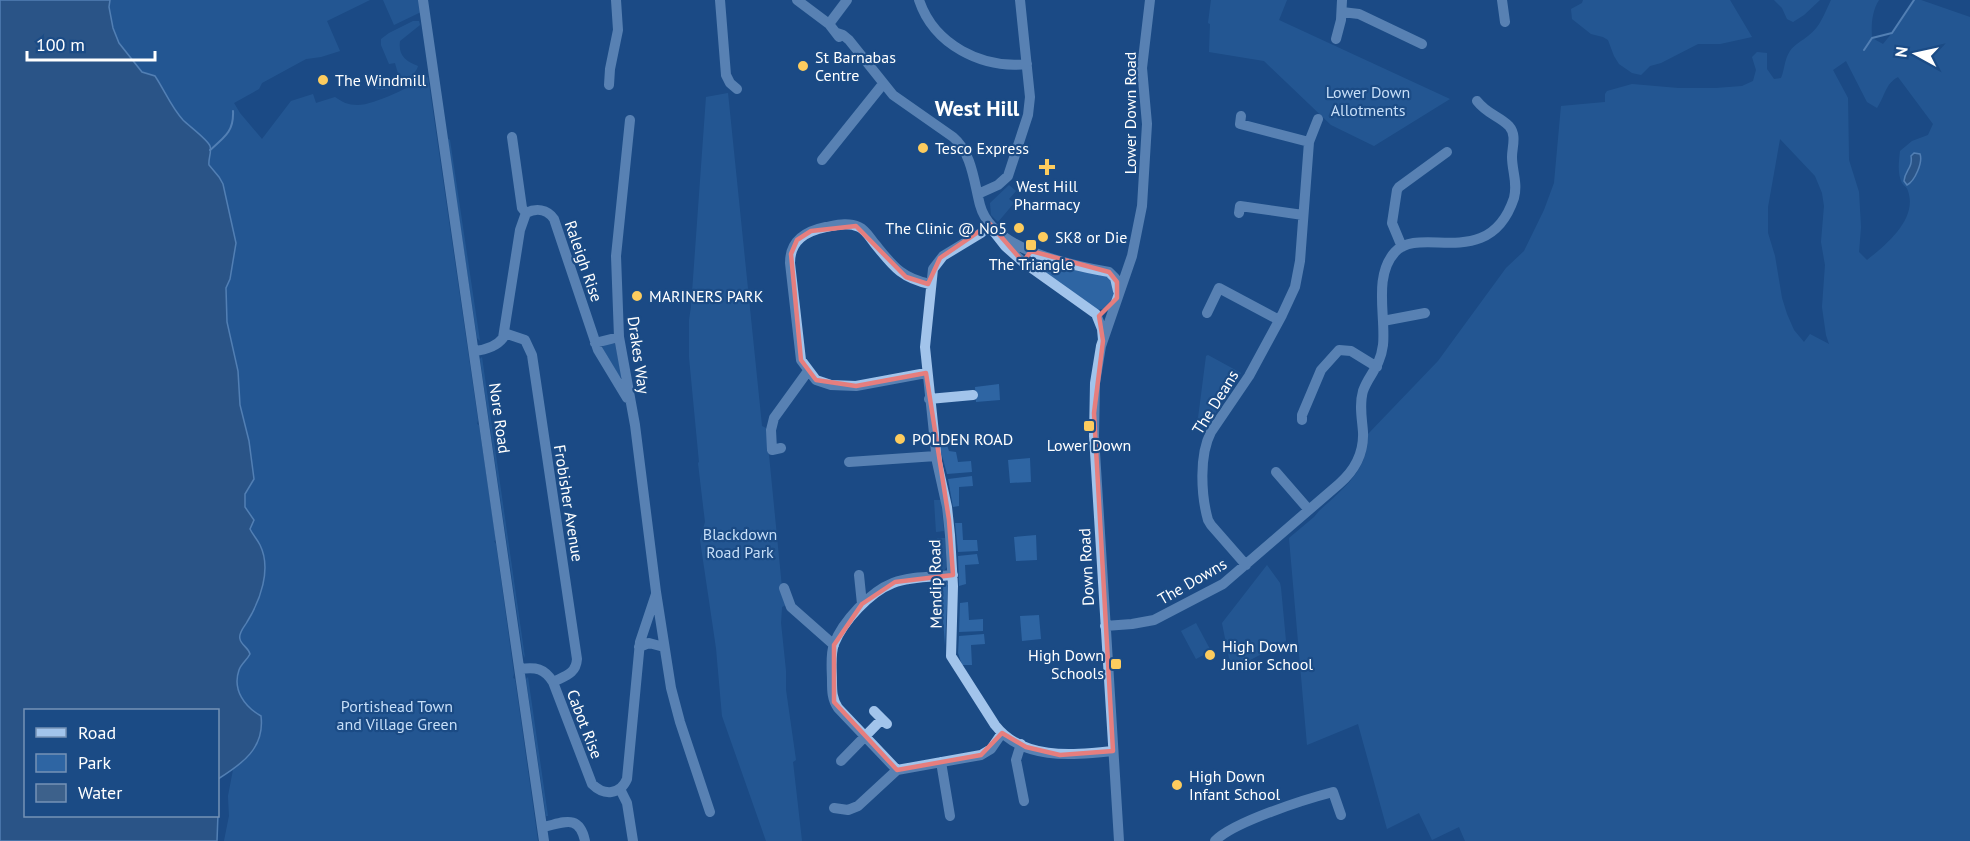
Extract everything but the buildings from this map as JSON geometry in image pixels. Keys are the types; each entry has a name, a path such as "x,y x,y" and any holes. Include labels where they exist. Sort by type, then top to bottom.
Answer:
{"street":[{"name":"Nore Road","path":"423,0 544,841"},
{"path":"616,0 618,30 609,79 622,75"},
{"path":"720,0 726,75 737,89"},
{"path":"797,0 849,40 899,101 953,137 967,157 984,216 1003,244 1023,262 1096,314 1102,329 1103,340"},
{"path":"833,29 847,0"},
{"path":"919,0 927,18 939,32 965,53 994,64 1012,66 1027,64"},
{"path":"978,194 1002,182 1008,176 1030,102 1020,0"},
{"name":"Lower Down Road","path":"1118,296 1132,256 1144,188 1147,124 1142,68 1150,0"},
{"path":"1336,39 1342,12 1342,0"},
{"path":"1501,17 1502,0"},
{"path":"1342,12 1359,14 1419,39"},
{"path":"822,160 883,84"},
{"path":"1445,157 1395,183 1392,223 1402,247 1414,243 1456,244 1471,241 1493,229 1507,213 1514,196 1516,178 1508,166 1512,131 1507,124 1479,106"},
{"name":"The Deans","path":"1246,565 1208,520 1203,480 1203,456 1211,432 1249,376 1279,320 1299,273 1309,142 1318,119"},
{"name":"Drakes Way","path":"630,120 616,250 619,337 632,409 664,647 677,712 705,783 710,812"},
{"path":"1240,124 1309,142"},
{"path":"474,351 496,345 502,340 520,230 526,213 522,208 512,137"},
{"path":"1240,206 1303,215"},
{"name":"Raleigh Rise","path":"526,213 535,210 544,211 554,219 599,353 623,389 632,409"},
{"path":"926,373 861,386 846,386 820,382 808,371 801,358 790,260 792,249 802,235 813,230 842,224 857,226 865,231 889,261 906,277 930,284"},
{"path":"991,225 1031,251 1060,262 1109,272 1122,269 1129,263 1132,256"},
{"name":"Mendip Road","path":"991,225 940,258 933,269 930,284 925,342 926,373 936,456 947,507 953,575 951,656 1002,733 1037,751 1060,755 1113,750"},
{"name":"The Downs","path":"1105,626 1154,620 1215,588 1246,565 1347,477 1357,460 1363,437 1360,408 1362,393 1377,367 1382,349 1382,296 1385,272 1394,253 1402,247"},
{"path":"1023,262 1031,251"},
{"path":"1096,314 1108,310 1118,296 1117,282 1109,272"},
{"path":"1207,313 1222,283 1279,320"},
{"name":"Down Road","path":"1118,296 1108,331 1103,340 1095,383 1094,419 1119,841"},
{"path":"1383,321 1421,317"},
{"name":"Frobisher Avenue","path":"504,333 524,340 532,355 577,659 572,673 553,682"},
{"path":"595,343 619,337"},
{"path":"1300,415 1322,368 1339,350 1344,348 1377,367"},
{"path":"781,448 772,450 772,422 808,371"},
{"path":"929,399 973,395"},
{"path":"849,463 936,456"},
{"path":"1276,472 1309,510"},
{"path":"897,770 837,708 834,702 832,668 834,645 862,604 878,591 896,582 953,575"},
{"path":"859,576 862,604"},
{"path":"784,588 791,607 834,645"},
{"name":"Drakes Way","path":"639,647 656,592"},
{"path":"639,647 649,643 664,647"},
{"name":"Cabot Rise","path":"520,669 541,669 553,682 592,784 604,792 612,792 620,789 627,779 639,647"},
{"path":"842,761 881,718"},
{"path":"834,808 858,807 897,770 985,754 995,745 1002,733"},
{"path":"1021,744 1016,760 1024,801"},
{"path":"941,762 950,816"},
{"path":"1215,841 1226,832 1332,787 1341,815"},
{"path":"620,789 627,803 635,839"},
{"path":"543,828 567,822 575,823 581,828 585,841"}],"highlighted area":[{"path":"990,224 1023,262 1031,251 1109,272 1117,282 1117,298 1099,316 1103,341 1094,413 1113,751 1060,755 1026,747 1002,733 981,755 897,770 834,702 834,645 862,604 895,582 953,575 949,520 926,373 856,386 816,380 801,360 791,254 797,240 811,231 856,226 906,277 928,284 940,258"}],"green space":[{"name":"Portishead Town and Village Green","path":"0,0 370,0 327,21 340,51 306,59 262,83 259,89 234,103 262,139 291,101 313,94 316,103 335,97 348,104 364,104 393,94 428,77 538,841 224,841 229,816 228,796 233,770 219,778 219,709 24,709 24,712 0,741"},
{"path":"383,0 419,0 421,12 394,25"},
{"name":"Lower Down Allotments","path":"1211,0 1287,0 1279,20 1450,99 1374,146 1331,125 1264,61 1209,52 1210,24 1208,23"},
{"path":"1583,0 1730,0 1752,37 1720,44 1698,44 1661,63 1650,66 1641,75 1632,73 1619,64 1608,40 1591,34 1572,19 1571,9"},
{"path":"1774,0 1820,0 1793,22 1787,19 1782,8"},
{"path":"1831,0 1879,0 1873,18 1872,38 1883,44 1914,0 1921,0 1970,17 1970,841 1465,841 1459,827 1432,840 1419,813 1387,829 1358,724 1307,745 1289,538 1353,478 1364,458 1368,434 1438,361 1506,268 1524,251 1554,183 1561,106 1605,102 1607,91 1632,84 1678,88 1742,86 1753,81 1756,70 1752,57 1757,52 1767,53 1767,69 1774,79 1781,78 1790,51 1816,28","holes":["1846,61 1867,102 1877,108 1888,87 1898,77 1933,124 1928,135 1912,141 1900,151 1899,175 1908,191 1910,201 1908,211 1891,239 1867,260 1859,252 1861,227 1859,192 1849,160 1848,98 1833,70","1780,139 1815,176 1822,193 1824,206 1821,242 1825,265 1822,307 1829,344 1810,334 1804,342 1794,330 1782,298 1775,256 1768,233 1768,207"]},
{"path":"413,21 419,21 420,25 400,41 400,50 403,57 418,66 416,71 401,84 376,89 376,86 391,78 399,77 395,63 389,64 381,45 381,39"},
{"name":"Blackdown Road Park","path":"728,93 762,426 766,428 767,435 783,598 786,605 782,607 781,623 802,841 766,841 722,716 716,648 700,540 705,522 689,357 689,320 706,97"},
{"path":"447,138 450,140 480,341 477,338"},
{"path":"1009,185 1016,191 1009,199 1014,203 998,222 991,215 990,203"},
{"path":"1036,258 1078,271 1107,275 1111,279 1114,294 1110,305 1105,309 1097,310 1033,265"},
{"path":"615,344 622,377 603,349 603,345"},
{"path":"1206,356 1241,373 1206,428 1198,428"},
{"path":"482,357 525,658 480,359"},
{"path":"999,384 1000,400 976,402 975,387"},
{"path":"939,445 947,445 949,451 956,452 958,462 971,461 972,472 947,474"},
{"path":"1030,458 1031,482 1010,483 1008,460"},
{"path":"972,476 973,486 959,487 959,506 953,507 948,479"},
{"path":"934,500 941,500 944,531 936,532"},
{"path":"955,523 962,523 963,540 977,540 978,551 958,552"},
{"path":"1036,535 1037,560 1016,561 1014,537"},
{"path":"937,538 945,538 947,567 943,572 939,572"},
{"path":"977,554 979,564 965,565 966,584 959,586 958,556"},
{"path":"1267,565 1280,583 1286,641 1235,668 1229,658 1222,623"},
{"path":"940,579 948,584 945,646"},
{"path":"968,602 969,620 983,619 983,631 959,632 960,603"},
{"path":"1039,615 1041,639 1022,641 1020,616"},
{"path":"1196,623 1211,651 1196,659 1181,631"},
{"path":"984,634 985,644 971,645 972,665 962,665 958,653 959,636"},
{"path":"528,677 548,816 546,816 526,679"}],"water":[{"path":"0,0 110,0 113,28 119,43 142,72 155,76 179,115 210,146 209,165 223,184 236,243 230,279 226,288 227,322 238,371 240,405 249,441 254,479 245,494 245,507 254,520 250,529 260,545 265,564 260,595 241,632 242,643 250,654 239,670 237,684 245,703 261,716 261,727 259,737 250,754 219,778 219,709 24,709 24,817 218,817 217,841 0,841"},
{"path":"1914,153 1920,154 1920,162 1915,176 1907,185 1904,181 1911,163 1911,156"}],"waterway":[{"path":"1864,50 1872,38 1892,33 1914,0"},
{"path":"210,150 230,129 233,111"}],"place":[{"name":"St Barnabas Centre","path":"803,66"},
{"name":"The Windmill","path":"323,80"},
{"name":"Tesco Express","path":"923,148"},
{"name":"West Hill Pharmacy","path":"1047,167"},
{"name":"The Clinic @ No5","path":"1019,228"},
{"name":"SK8 or Die","path":"1043,237"},
{"name":"The Triangle","path":"1031,245"},
{"name":"MARINERS PARK","path":"637,296"},
{"name":"Lower Down","path":"1089,426"},
{"name":"POLDEN ROAD","path":"900,439"},
{"name":"High Down Junior School","path":"1210,655"},
{"name":"High Down Schools","path":"1116,664"},
{"name":"High Down Infant School","path":"1177,785"}],"district":[{"name":"West Hill","path":"977,108"}]}
